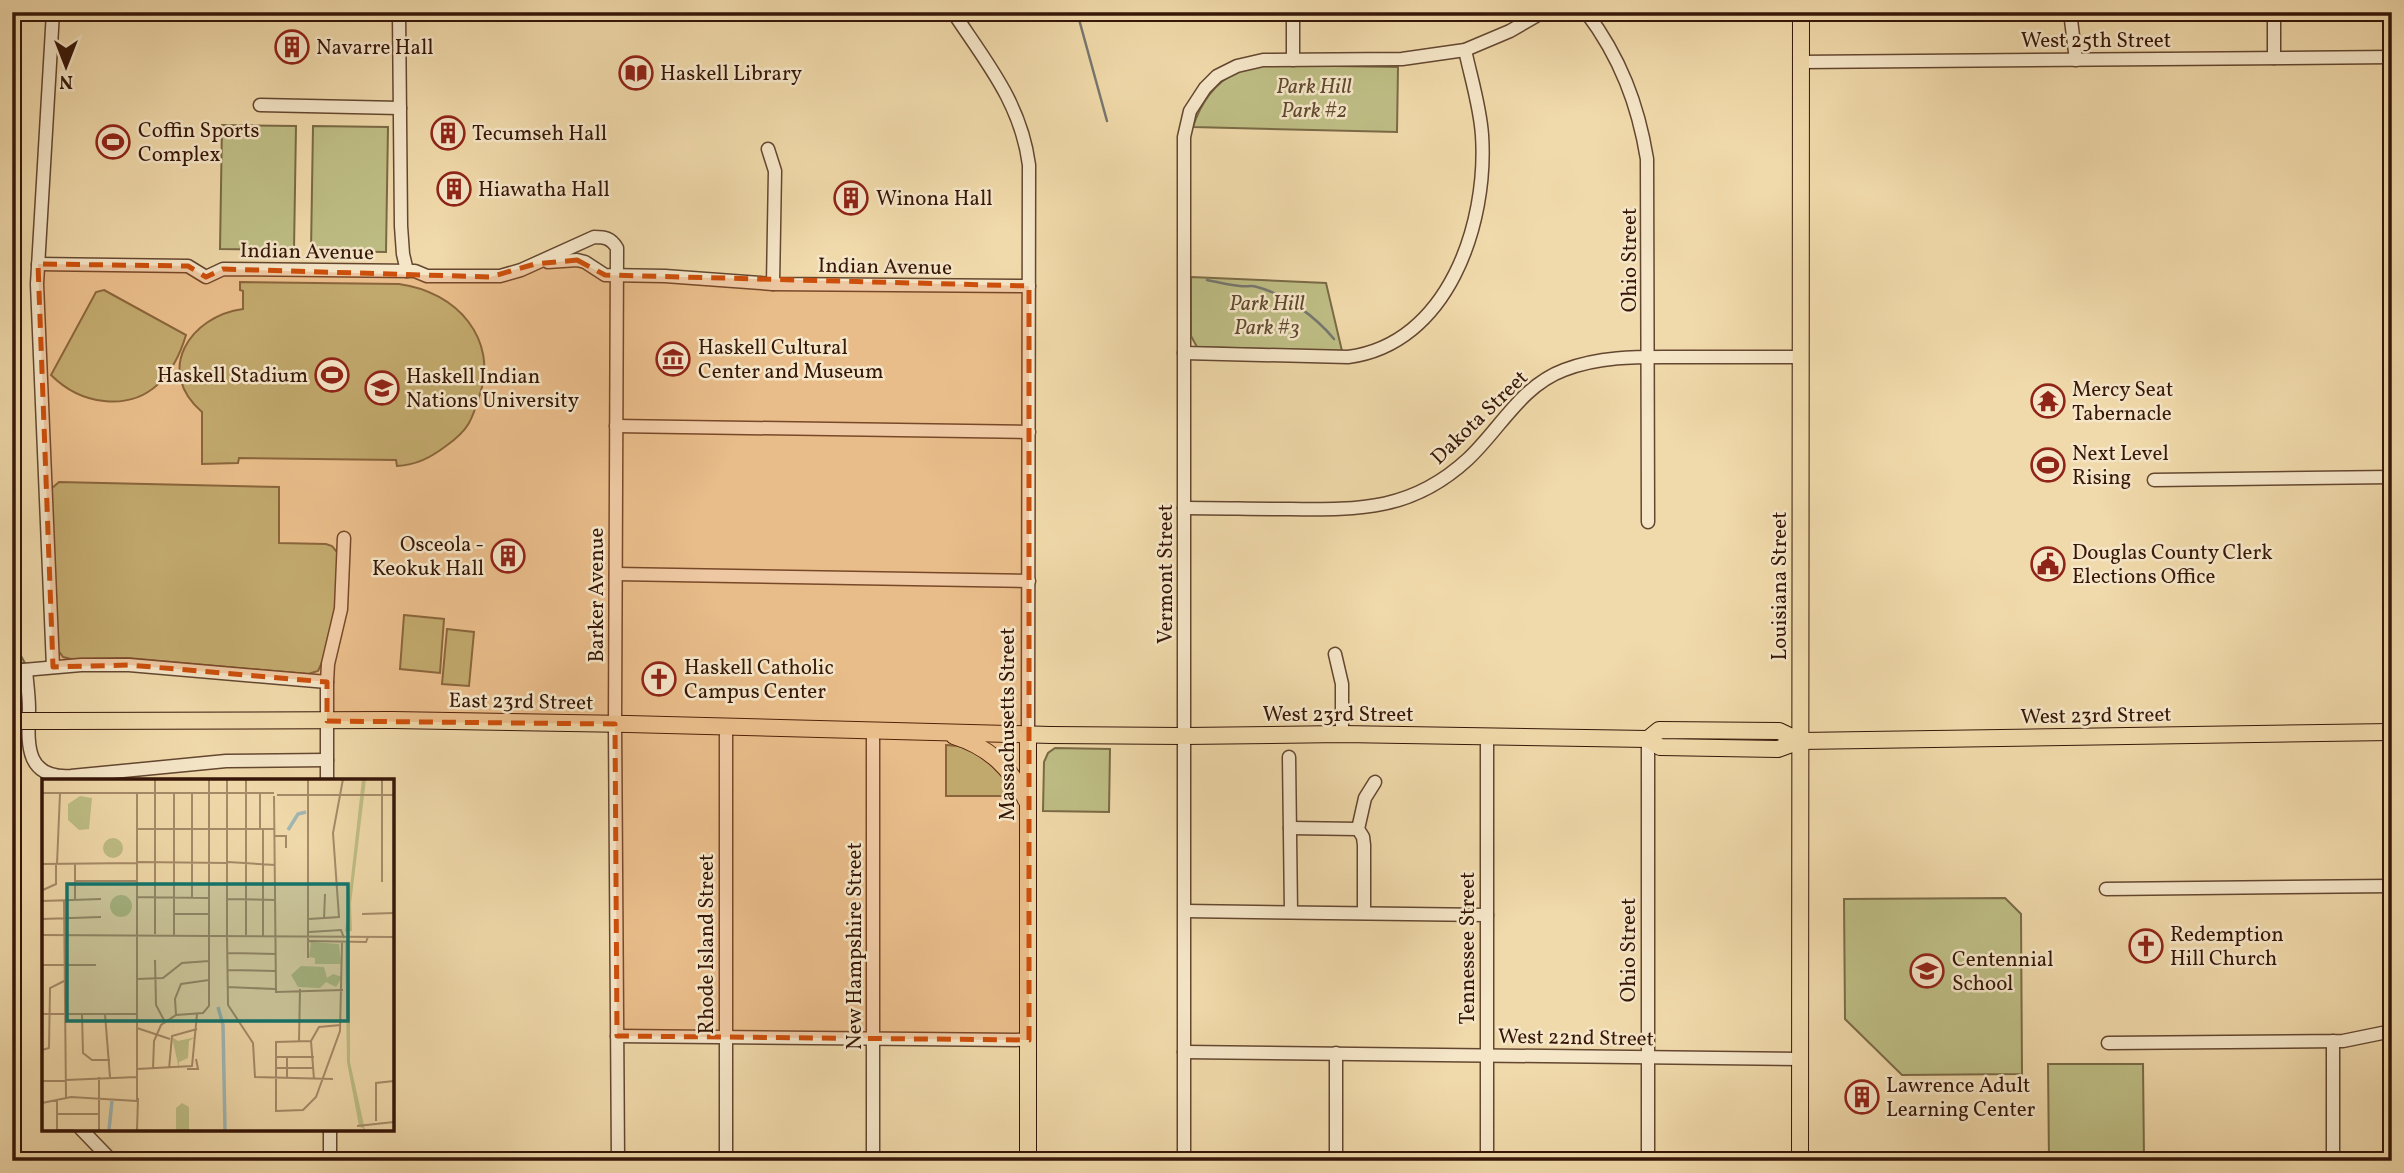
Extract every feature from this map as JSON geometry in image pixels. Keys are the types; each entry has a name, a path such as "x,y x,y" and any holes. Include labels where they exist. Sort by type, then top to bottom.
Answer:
{"main road":[{"name":"Louisiana Street","path":"1800,1161 1801,12"},
{"name":"East 23rd Street","path":"12,721 615,724 1028,734"},
{"name":"West 23rd Street","path":"1028,734 1342,734 1648,739 1659,730 1779,731 1800,741 2392,733"},
{"path":"942,732 972,743 1002,762 1017,782 1028,804"},
{"name":"Massachusetts Street","path":"1028,734 1028,1161"}],"street":[{"path":"52,667 37,264 53,12"},
{"path":"399,12 401,226 407,271"},
{"name":"Massachusetts Street","path":"953,12 1018,115 1023,132 1030,190 1028,734"},
{"path":"1293,12 1293,60"},
{"name":"Vermont Street","path":"1184,1161 1184,137 1191,111 1205,88 1227,70 1251,61 1402,59 1465,50 1510,31 1543,12"},
{"name":"Ohio Street","path":"1586,12 1625,75 1643,132 1648,186 1648,522"},
{"path":"2070,12 2076,60"},
{"path":"2274,12 2274,58"},
{"path":"1184,353 1348,357 1368,355 1403,338 1429,315 1441,300 1464,254 1480,187 1482,135 1465,50"},
{"name":"West 25th Street","path":"1800,62 2392,57"},
{"path":"260,105 400,107"},
{"path":"768,149 775,171 773,284"},
{"name":"Indian Avenue","path":"37,264 188,266 206,277 223,269 415,271 427,276 490,277 512,273 594,237 606,237 613,241"},
{"name":"Barker Avenue","path":"613,241 617,248 615,724 618,1161"},
{"name":"Indian Avenue","path":"535,264 577,260 595,267 605,275 665,276 773,284 1029,286"},
{"name":"Dakota Street","path":"1184,508 1341,510 1392,503 1429,488 1458,468 1471,457 1524,396 1548,377 1567,368 1600,359 1801,357"},
{"path":"617,426 1029,432"},
{"path":"2154,480 2392,477"},
{"path":"327,779 328,664 341,609 344,538"},
{"path":"616,574 1028,581"},
{"path":"1335,654 1341,673 1342,734"},
{"path":"327,682 129,664 81,664 19,671 29,692 28,745 34,762 50,775 237,760 327,760"},
{"name":"Rhode Island Street","path":"726,727 726,1161"},
{"name":"New Hampshire Street","path":"873,730 873,1161"},
{"name":"Tennessee Street","path":"1487,736 1487,1161"},
{"name":"Ohio Street","path":"1648,739 1648,1161"},
{"path":"1289,757 1291,912"},
{"path":"1364,913 1364,845 1358,829 1365,798 1375,782"},
{"path":"1290,828 1358,829"},
{"path":"2106,889 2392,886"},
{"path":"1185,911 1487,915"},
{"path":"2108,1043 2333,1041 2392,1031"},
{"path":"617,1036 1029,1040"},
{"path":"2333,1041 2333,1161"},
{"name":"West 22nd Street","path":"1184,1052 1800,1059"},
{"path":"1335,1161 1336,1053"},
{"path":"83,1131 112,1161"},
{"path":"330,1131 330,1161"}],"highlighted area":[{"path":"577,260 605,275 1029,286 1029,1040 617,1036 615,724 327,721 327,682 129,665 53,667 38,264 188,266 206,277 223,269 490,277 535,264"}],"green space":[{"path":"12,12 15,645 25,663 12,664"},
{"name":"Park Hill Park #2","path":"1265,65 1398,67 1397,132 1193,127 1204,102 1215,88 1229,76"},
{"path":"222,125 296,126 294,250 220,249"},
{"path":"313,126 388,127 386,252 311,251"},
{"name":"Park Hill Park #3","path":"1191,277 1326,283 1342,351 1197,347 1191,336"},
{"name":"Haskell Stadium","path":"240,282 399,284 439,297 455,308 468,322 478,338 483,355 484,374 480,394 469,424 460,435 434,454 404,465 397,466 396,460 239,458 238,463 202,464 202,412 188,396 181,380 180,363 194,334 207,322 243,309"},
{"path":"104,290 186,335 174,363 157,385 147,393 120,401 82,396 62,385 51,375 96,292"},
{"path":"59,482 279,487 279,543 326,544 337,552 338,580 334,613 318,671 308,674 127,658 63,657 58,650 51,489"},
{"path":"404,615 444,619 440,673 400,669"},
{"path":"447,629 474,632 469,686 442,684"},
{"path":"946,745 960,746 981,754 996,767 1017,796 946,796"},
{"path":"1055,748 1110,749 1109,812 1043,811 1044,762 1048,753"},
{"path":"20,761 17,869 12,894 12,766"},
{"path":"2005,898 2021,914 2022,1074 1902,1075 1845,1019 1844,899"},
{"path":"2048,1064 2143,1064 2144,1161 2049,1161"}],"waterway":[{"path":"1077,12 1107,121"},
{"path":"1207,280 1268,290 1309,315 1334,339"}],"place":[{"name":"Navarre Hall","path":"292,47"},
{"name":"Haskell Library","path":"636,73"},
{"name":"Tecumseh Hall","path":"448,133"},
{"name":"Coffin Sports Complex","path":"113,142"},
{"name":"Hiawatha Hall","path":"454,189"},
{"name":"Winona Hall","path":"851,198"},
{"name":"Haskell Cultural Center and Museum","path":"673,359"},
{"name":"Haskell Stadium","path":"332,375"},
{"name":"Haskell Indian Nations University","path":"382,388"},
{"name":"Mercy Seat Tabernacle","path":"2048,401"},
{"name":"Next Level Rising","path":"2048,465"},
{"name":"Osceola - Keokuk Hall","path":"508,556"},
{"name":"Douglas County Clerk Elections Office","path":"2048,564"},
{"name":"Haskell Catholic Campus Center","path":"659,679"},
{"name":"Redemption Hill Church","path":"2146,946"},
{"name":"Centennial School","path":"1927,971"},
{"name":"Lawrence Adult Learning Center","path":"1862,1097"}]}
